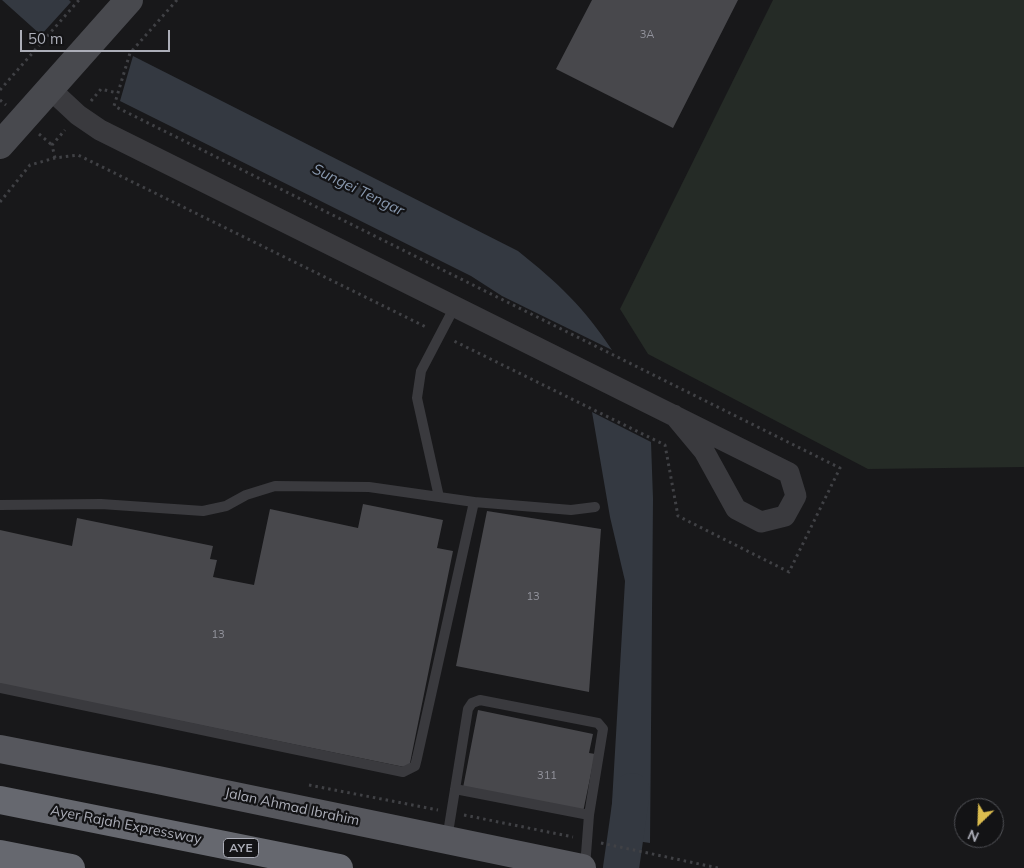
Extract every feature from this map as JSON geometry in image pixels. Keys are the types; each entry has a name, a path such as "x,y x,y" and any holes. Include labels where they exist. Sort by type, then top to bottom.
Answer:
{"highway":[{"name":"Ayer Rajah Expressway","path":"0,800 339,868"},
{"path":"0,854 67,868"}],"main road":[{"name":"Jalan Ahmad Ibrahim","path":"0,749 584,868"}],"street":[{"path":"0,145 129,0"},
{"path":"50,89 78,115 100,130 454,308 674,415 789,473 796,496 785,516 761,522 736,509 704,451 674,415"}],"lane":[{"path":"440,497 417,398 421,371 454,308"},
{"path":"0,504 101,504 203,511 226,506 246,496 275,486 369,487 474,502 571,510 595,507"},
{"path":"0,688 403,772 414,766 417,758 474,502"},
{"path":"447,839 469,706 480,700 598,723 602,727 589,815 584,868"},
{"path":"455,789 589,815"}],"path":[{"path":"0,90 79,0"},
{"path":"603,843 718,868"}],"shaded area":[{"path":"773,0 1024,0 1024,467 868,469 648,354 620,309"}],"water":[{"path":"2,0 69,0 71,2 41,35"},
{"name":"Sungei Tengar","path":"133,56 518,251 570,296 612,350 502,296 471,276 120,101"},
{"path":"592,412 651,442 653,499 650,843 610,837 625,581 610,517"}],"building":[{"path":"592,0 738,0 673,128 556,69"},
{"path":"363,504 443,520 437,548 453,551 409,768 0,684 0,530 72,546 77,518 213,546 210,559 217,560 213,577 254,585 270,509 358,528"},
{"path":"487,511 601,529 589,692 456,666"},
{"path":"478,710 593,734 589,753 595,754 582,817 462,793"}],"waterway":[{"path":"621,868 632,791"}]}
